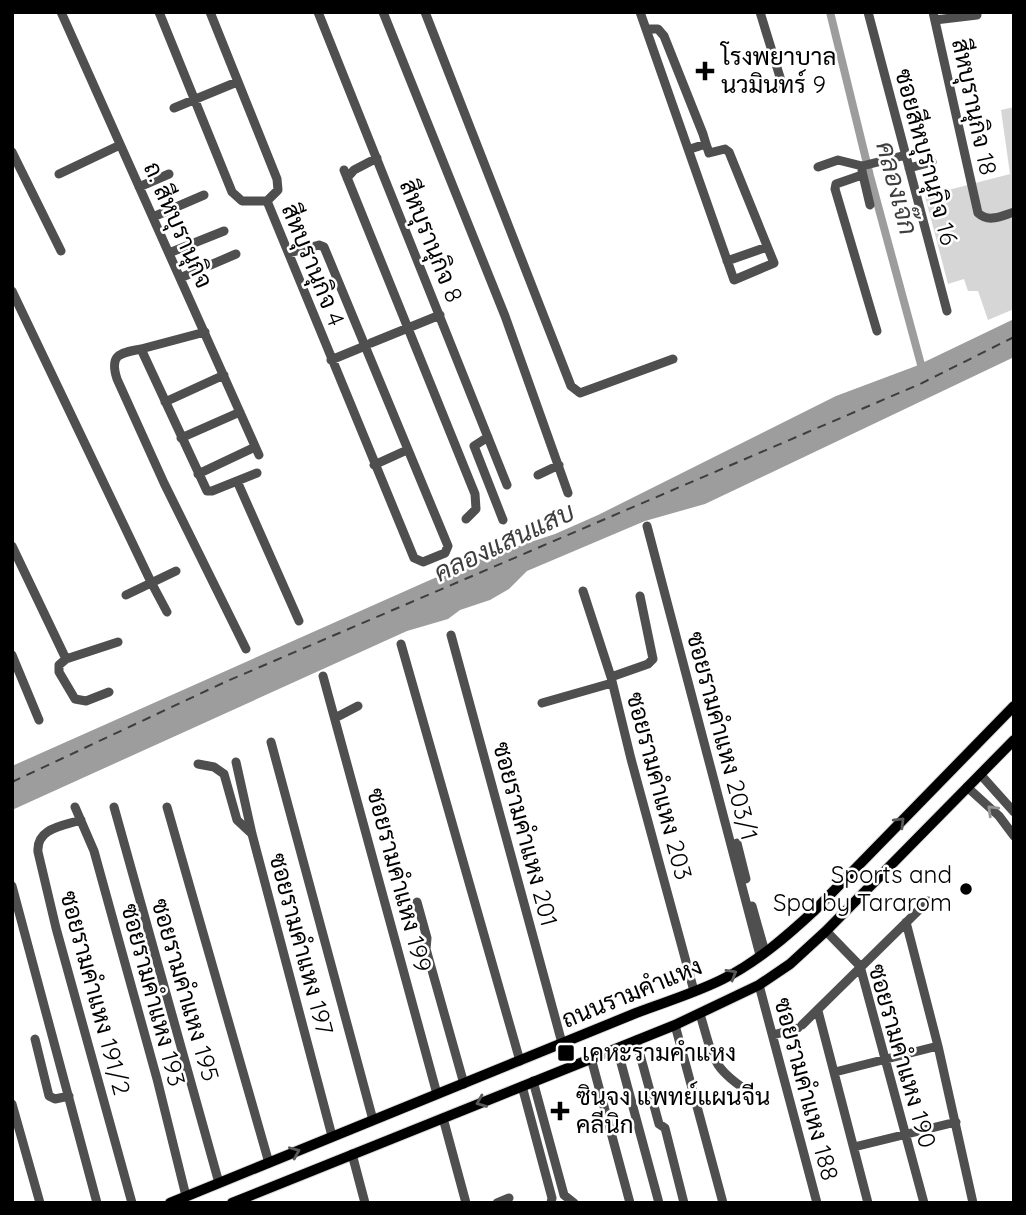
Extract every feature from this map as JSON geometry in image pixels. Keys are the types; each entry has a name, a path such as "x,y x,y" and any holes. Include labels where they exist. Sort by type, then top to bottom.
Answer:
{"main road":[{"name":"ถนนรามคำแหง","path":"170,1203 721,980 792,932 1014,706"},
{"name":"ถนนรามคำแหง","path":"232,1203 250,1199 352,1154 675,1025 759,985 790,964 826,931 1014,740"}],"street":[{"name":"ถ. สีหบุรานุกิจ","path":"61,12 257,451 198,474"},
{"name":"สีหบุรานุกิจ 4","path":"159,12 237,199 246,202 267,201 414,558 423,562 445,553 447,547 407,450"},
{"path":"210,12 277,179 278,190 267,201"},
{"name":"สีหบุรานุกิจ 8","path":"318,12 507,485"},
{"path":"383,12 500,303 568,493"},
{"path":"425,12 571,386 580,393 673,359"},
{"path":"640,12 734,280 774,263 729,152 725,149 709,153 664,36 658,29 647,29"},
{"path":"760,12 783,87"},
{"name":"ซอยสีหบุรานุกิจ 16","path":"868,12 947,311"},
{"path":"934,16 977,16"},
{"name":"สีหบุรานุกิจ 18","path":"934,16 978,213 983,218 992,219 1014,212"},
{"path":"174,108 237,82"},
{"path":"690,149 706,144"},
{"path":"59,174 120,145"},
{"path":"12,152 61,251"},
{"path":"877,331 835,184 876,162 906,155"},
{"path":"377,158 345,174 475,494 476,509 466,519"},
{"path":"818,167 838,160 862,171"},
{"path":"909,168 932,162"},
{"path":"862,171 870,205"},
{"path":"139,187 169,174"},
{"path":"153,217 204,195"},
{"path":"169,253 224,231"},
{"path":"289,253 320,245 324,247 368,344 407,450 374,465"},
{"path":"727,261 767,247"},
{"path":"180,278 236,254"},
{"path":"12,291 167,612"},
{"path":"331,360 440,315"},
{"path":"205,332 121,353 113,367 164,483 246,649"},
{"path":"141,349 205,488 209,491 257,473"},
{"path":"165,402 224,375"},
{"path":"181,438 240,412"},
{"path":"488,437 474,446 503,520"},
{"path":"538,475 559,465"},
{"path":"237,481 299,621"},
{"name":"ซอยรามคำแหง 203/1","path":"647,526 762,953"},
{"path":"12,546 66,659"},
{"path":"126,595 176,571"},
{"name":"ซอยรามคำแหง 203","path":"583,591 612,680 694,991"},
{"path":"542,703 612,680 648,664 653,659 640,596"},
{"name":"ซอยรามคำแหง 201","path":"451,635 562,1044"},
{"path":"109,692 86,701 75,699 59,672 60,664 66,659 118,642"},
{"path":"401,644 520,1062"},
{"path":"12,655 39,720"},
{"name":"ซอยรามคำแหง 199","path":"323,676 437,1094"},
{"path":"335,718 358,706"},
{"path":"271,742 373,1120"},
{"name":"ซอยรามคำแหง 197","path":"236,762 252,834 332,1136"},
{"path":"198,764 208,765 224,774 237,820 252,834"},
{"path":"980,774 1014,812"},
{"path":"967,787 999,816 1014,836"},
{"name":"ซอยรามคำแหง 193","path":"75,807 94,851 157,1079 181,1199"},
{"name":"ซอยรามคำแหง 195","path":"114,807 219,1184"},
{"path":"167,807 269,1163"},
{"name":"ซอยรามคำแหง 191/2","path":"81,820 43,833 38,840 38,852 56,928 132,1203"},
{"name":"ซอยรามคำแหง 203/1","path":"737,843 752,919"},
{"path":"12,886 97,1203"},
{"path":"773,1035 800,1027 928,901"},
{"path":"417,902 427,938 426,948 464,1084"},
{"path":"906,922 938,1046 973,1203"},
{"name":"ซอยรามคำแหง 190","path":"826,931 860,966 923,1203"},
{"name":"ซอยรามคำแหง 188","path":"759,985 817,1203"},
{"path":"818,1011 868,1203"},
{"path":"700,1014 717,1065 723,1074 751,1093"},
{"path":"675,1025 723,1203"},
{"path":"35,1039 49,1096 55,1099 69,1096"},
{"path":"636,1040 659,1124 665,1128 684,1203"},
{"path":"835,1072 938,1046"},
{"path":"617,1048 659,1203"},
{"path":"591,1058 630,1203"},
{"path":"533,1081 564,1195 574,1203"},
{"path":"522,1086 552,1200 564,1195"},
{"path":"12,1104 40,1203"},
{"path":"443,1118 466,1203"},
{"path":"854,1147 956,1122"},
{"path":"538,1144 550,1141"},
{"path":"352,1154 365,1203"},
{"path":"496,1203 509,1198"}],"shaded area":[{"path":"1014,107 1014,309 988,320 978,291 968,291 964,279 948,284 925,196 1010,174 1001,110"},
{"path":"1014,319 1014,357 1010,359 705,504 645,521 527,571 509,589 490,600 460,610 448,619 407,631 12,810 12,766 430,580 482,558 555,534 598,515 836,396 916,366"}],"waterway":[{"name":"คลองเจ๊ก","path":"830,12 870,176 923,372"}],"ferry route":[{"path":"12,782 225,682 920,384 1014,337"}],"place":[{"name":"โรงพยาบาล นวมินทร์ 9","path":"705,71"},
{"name":"Sports and Spa by Tararom","path":"966,889"},
{"name":"เคหะรามคำแหง","path":"566,1053"},
{"name":"ซินจง แพทย์แผนจีน คลีนิก","path":"560,1111"}],"water label":[{"name":"คลองแสนแสบ","path":"504,542"}]}
